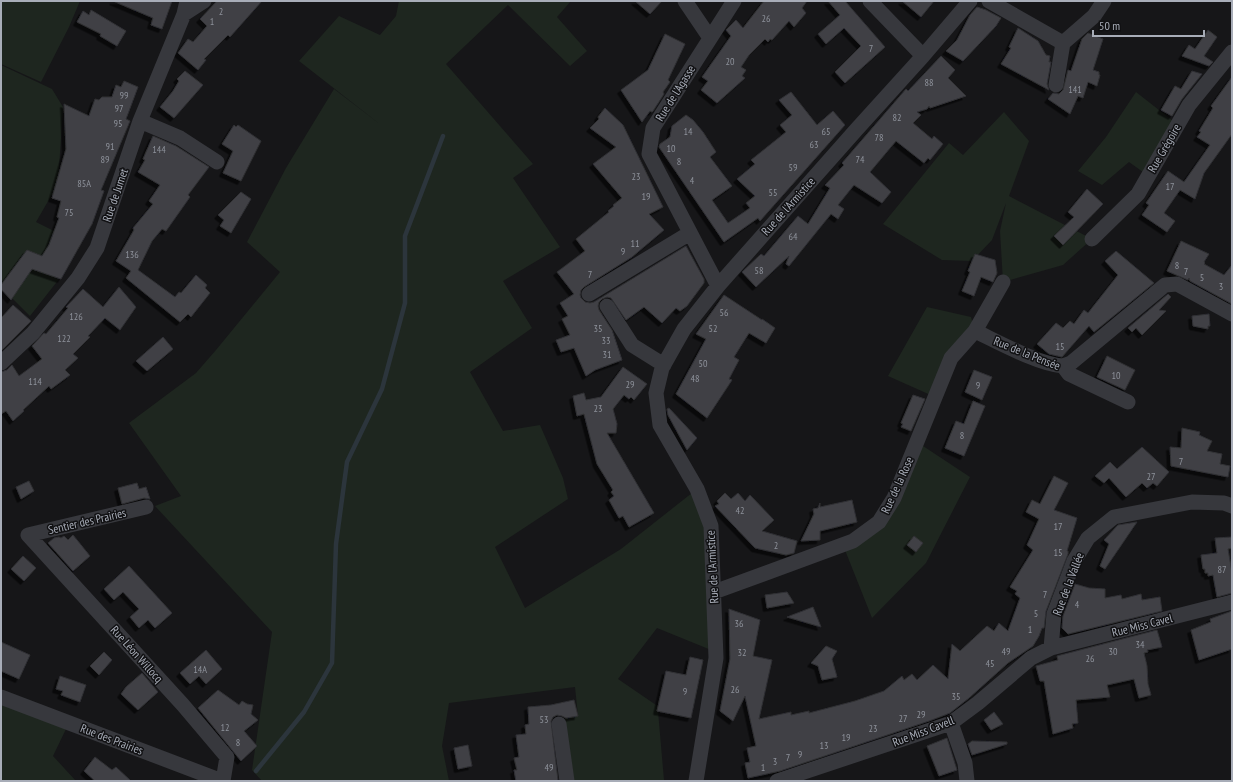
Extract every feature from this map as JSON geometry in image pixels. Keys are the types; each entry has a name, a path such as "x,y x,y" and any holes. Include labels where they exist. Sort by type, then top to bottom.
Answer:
{"street":[{"path":"186,8 204,1"},
{"path":"685,1 710,38"},
{"name":"Rue de l'Agasse","path":"718,286 649,154 653,128 734,1"},
{"path":"870,1 923,56"},
{"name":"Rue de l'Armistice","path":"696,781 716,658 711,526 697,490 660,425 656,393 664,365 684,329 718,286 923,56 970,1"},
{"path":"989,1 1063,43"},
{"path":"1056,86 1063,43 1094,16 1104,1"},
{"name":"Rue de Jumet","path":"1,363 33,333 78,278 97,248 140,121 186,8"},
{"name":"Rue Grégoire","path":"1092,239 1138,194 1189,105 1232,52"},
{"path":"140,121 180,138 217,162"},
{"path":"589,294 690,233"},
{"path":"975,331 1003,282"},
{"path":"1063,366 1071,363 1165,285 1177,284 1232,314"},
{"path":"607,306 632,345 664,365"},
{"name":"Rue de la Pensée","path":"975,331 1010,348 1053,365 1063,366 1069,374 1128,402"},
{"name":"Rue de la Rose","path":"714,592 853,541 879,522 894,498 951,358 975,331"},
{"name":"Rue de la Vallée","path":"1051,648 1054,614 1074,560 1088,538 1114,517 1192,502 1224,503 1232,506"},
{"name":"Sentier des Prairies","path":"28,535 146,508"},
{"name":"Rue Léon Willocq","path":"28,535 183,705 227,757 223,781"},
{"name":"Rue Miss Cavel","path":"1051,648 1232,602"},
{"name":"Rue Miss Cavell","path":"778,781 951,723 978,703 1031,658 1051,648"},
{"name":"Rue des Prairies","path":"1,697 223,781"},
{"path":"951,723 965,762 967,781"},
{"path":"559,724 567,781"}],"shaded area":[{"path":"1,1 80,1 69,27 41,82 1,64"},
{"path":"399,1 571,1 557,17 587,51 570,66 508,5 446,64 533,164 513,178 560,247 503,281 532,328 470,372 503,431 540,425 563,478 568,499 495,547 525,608 621,549 697,489 711,526 716,652 657,628 618,679 656,705 658,711 664,780 574,781 565,718 578,716 575,687 449,703 442,746 449,781 262,781 252,770 272,632 155,506 181,496 129,423 196,373 280,272 247,242 286,168 334,89 381,125 299,61 339,16 380,35 396,16"},
{"path":"1,65 52,89 63,107 58,184 36,222 54,231 86,233 63,274 30,316 1,287"},
{"path":"1136,92 1173,121 1143,172 1129,162 1102,185 1078,171 1106,137"},
{"path":"1004,112 1029,141 1009,196 1092,239 1063,265 1003,282 1000,231 1006,203 992,240 972,261 942,260 883,224 949,143 963,155"},
{"path":"927,307 971,317 975,331 935,397 888,376"},
{"path":"917,442 970,477 926,563 872,618 843,545 887,508"},
{"path":"1,697 66,729 53,756 76,781 1,781"}],"building":[{"path":"113,1 172,1 162,29 151,25 153,18"},
{"path":"217,1 262,1 230,37 228,35 204,59 206,60 198,70 178,53 188,39 193,42 207,26 200,19"},
{"path":"635,1 662,1 650,14"},
{"path":"764,1 807,1 802,8 806,13 794,27 789,21 772,40 770,39 768,42 765,39 749,55 741,67 746,70 742,76 745,78 717,103 701,90 708,81 702,77 731,36 726,30 736,20 743,28"},
{"path":"828,1 845,1 885,47 845,83 835,72 861,46 844,28 826,44 818,34 840,15"},
{"path":"902,1 934,1 921,17"},
{"path":"977,7 1001,18 996,26 963,61 946,51 957,40 970,15"},
{"path":"91,10 126,31 117,46 100,36 101,34 77,22 83,11 89,15"},
{"path":"1018,28 1038,41 1046,55 1050,56 1049,62 1051,62 1047,84 1049,90 1001,64 1011,48 1009,47"},
{"path":"1208,30 1217,37 1204,56 1213,62 1209,66 1182,56 1189,45 1195,49"},
{"path":"1088,33 1103,39 1093,70 1099,72 1100,75 1097,86 1088,82 1083,98 1078,96 1070,114 1048,99 1053,93 1059,94 1063,90 1068,70 1071,71 1082,39"},
{"path":"665,34 685,44 668,80 670,82 663,92 664,94 653,111 650,111 642,122 621,90 648,70"},
{"path":"941,56 955,70 948,78 966,96 930,108 929,106 927,109 917,112 921,115 913,123 932,139 934,136 943,144 930,160 928,158 924,163 896,141 870,172 891,192 882,203 854,185 838,205 844,209 838,219 831,214 789,266 786,264 789,256 756,287 742,272 761,254 764,256 798,216 808,224 830,188 825,185 844,165 842,163 906,89 908,91"},
{"path":"185,71 203,85 174,118 160,107 173,91 179,81 177,79"},
{"path":"1192,71 1202,74 1182,99 1172,116 1161,110 1175,86 1181,89"},
{"path":"1232,77 1232,134 1204,173 1195,199 1180,190 1164,213 1175,221 1167,232 1142,215 1149,205 1146,203 1168,171 1184,182 1210,145 1197,137 1213,108 1211,106"},
{"path":"124,81 138,87 126,119 130,121 101,190 104,191 92,224 61,279 32,269 11,300 1,289 1,285 27,250 42,256 49,245 59,218 57,217 61,201 52,198 66,149 64,104 89,116 95,99 99,100 102,97 112,97 116,85 121,87"},
{"path":"791,92 817,125 833,111 845,125 760,221 758,218 724,242 659,147 660,144 670,137 672,126 686,115 693,120 716,152 710,157 732,186 712,200 728,223 750,208 746,203 755,196 737,179 755,164 751,160 786,132 780,125 792,115 779,100"},
{"path":"605,108 623,125 663,207 649,214 664,230 632,257 584,287 581,290 581,298 585,302 594,302 686,246 704,279 704,283 687,306 680,311 676,308 662,323 644,307 626,320 611,298 607,297 602,299 599,302 599,310 612,330 622,360 595,370 586,376 574,348 561,352 556,340 570,335 562,319 568,316 560,303 574,294 557,272 585,251 576,239 609,212 608,211 614,206 613,205 622,198 593,164 616,147 590,128 599,119 598,117"},
{"path":"234,125 236,127 238,125 261,141 241,181 223,173 233,151 222,144"},
{"path":"153,136 176,146 209,167 188,195 190,197 166,231 162,229 152,241 138,270 175,297 179,292 181,293 196,275 207,285 205,288 210,293 191,317 188,314 180,322 126,278 131,271 116,261 134,230 133,228 153,204 149,201 160,185 138,172 145,160 143,159"},
{"path":"1087,189 1103,204 1063,245 1054,236 1074,217 1068,212"},
{"path":"241,192 251,199 231,233 220,226 224,220 218,215"},
{"path":"1181,241 1209,254 1204,264 1224,275 1232,265 1232,304 1190,281 1189,278 1188,280 1167,271"},
{"path":"1116,251 1154,283 1094,332 1089,326 1062,357 1049,354 1037,344 1056,323 1063,328 1070,321 1074,324 1084,310 1088,313 1118,275 1105,261"},
{"path":"975,254 995,260 997,273 993,282 981,277 974,296 962,291 970,272 968,271"},
{"path":"119,287 136,307 120,330 105,318 88,336 90,337 73,354 78,358 65,370 70,375 51,389 49,386 13,421 6,411 1,414 1,372 7,370 12,365 19,376 42,359 32,346 44,333 46,334 68,308 66,307 83,289 103,307"},
{"path":"1168,294 1171,297 1159,310 1166,311 1142,335 1136,328 1132,332 1128,328"},
{"path":"724,295 775,328 766,343 749,333 734,357 739,360 729,379 732,380 707,418 676,394 706,339 696,334"},
{"path":"13,305 31,321 1,351 1,318"},
{"path":"1209,314 1210,326 1208,326 1208,329 1193,326 1192,316"},
{"path":"163,337 173,349 147,371 136,361"},
{"path":"1107,356 1135,370 1125,390 1097,377"},
{"path":"623,367 647,384 634,400 631,397 629,399 624,395 613,409 617,424 616,433 607,433 654,513 629,527 623,516 619,518 609,500 614,496 611,492 613,490 597,464 584,414 577,416 573,396 584,393 586,400 601,397"},
{"path":"974,370 992,377 982,400 965,392"},
{"path":"913,395 925,399 911,431 901,427 903,424 901,423"},
{"path":"973,401 985,406 964,456 945,448 956,421 964,424"},
{"path":"669,408 697,438 687,450 668,415 667,409"},
{"path":"1182,428 1200,432 1199,435 1212,441 1207,451 1222,454 1220,464 1230,466 1228,477 1171,466 1170,447 1181,448"},
{"path":"1142,447 1169,472 1157,486 1153,483 1147,488 1142,483 1126,497 1109,478 1104,483 1095,476 1110,462 1117,469"},
{"path":"1054,476 1068,483 1054,510 1077,518 1067,551 1068,554 1046,611 1044,628 1042,628 1033,646 1008,663 950,713 780,771 748,778 745,763 750,762 747,748 756,746 745,696 733,721 720,711 730,659 729,609 760,620 753,656 772,660 759,719 791,712 791,715 809,711 809,713 855,701 884,691 902,676 904,680 912,674 917,680 933,665 948,679 952,644 960,651 987,626 994,631 999,623 1008,631 1020,598 1015,594 1017,591 1010,587 1033,550 1027,545 1039,519 1026,512 1032,500 1040,504"},
{"path":"29,481 34,491 21,499 16,487"},
{"path":"137,483 139,489 146,487 150,499 144,498 122,504 118,488"},
{"path":"725,493 731,499 738,493 745,501 750,495 774,520 762,531 797,541 794,553 786,555 755,548 715,506 719,504 717,501"},
{"path":"852,500 857,522 820,531 820,540 801,541 814,514 813,509 818,508 820,503 820,507"},
{"path":"1137,522 1105,569 1100,566 1109,544 1104,540 1118,525"},
{"path":"73,535 90,556 73,571 48,543 54,538 61,538 64,536 68,540"},
{"path":"914,536 923,543 916,552 907,545"},
{"path":"1232,537 1232,548 1228,549 1232,573 1232,593 1217,597 1213,575 1208,576 1208,573 1205,573 1201,555 1217,553 1215,538"},
{"path":"23,556 36,568 24,581 11,569"},
{"path":"129,566 172,613 155,628 148,620 139,628 130,617 139,609 123,592 114,600 104,589"},
{"path":"1075,584 1089,588 1105,589 1105,598 1121,595 1122,599 1141,594 1142,600 1160,597 1162,611 1068,634 1062,628 1063,616"},
{"path":"787,592 794,603 767,608 765,595"},
{"path":"813,607 821,627 787,617"},
{"path":"1232,611 1232,649 1199,660 1191,630 1211,622 1210,619"},
{"path":"1157,630 1162,647 1147,650 1148,652 1144,653 1151,695 1139,698 1134,679 1107,685 1110,697 1076,700 1078,723 1072,724 1073,728 1053,734 1044,681 1040,681 1036,666 1058,660 1057,656"},
{"path":"1,642 30,655 19,679 1,671"},
{"path":"826,646 837,651 832,659 837,677 822,680 818,666 811,663"},
{"path":"206,650 222,669 206,684 199,676 190,684 180,673"},
{"path":"104,652 112,660 99,675 90,666"},
{"path":"690,657 703,660 691,718 657,711 666,671 686,675"},
{"path":"142,673 158,692 138,710 121,694 126,687"},
{"path":"60,676 86,685 80,702 61,695 63,691 56,689"},
{"path":"218,690 239,705 242,701 253,705 251,714 258,720 244,731 257,746 241,761 198,708"},
{"path":"574,700 578,716 566,718 557,715 553,717 551,721 558,781 516,781 514,770 517,770 514,758 519,757 516,735 526,734 525,725 529,724 528,707 551,705"},
{"path":"994,712 1003,724 991,730 984,720"},
{"path":"947,738 957,770 939,776 927,746"},
{"path":"972,741 1007,742 1007,744 972,755 968,744"},
{"path":"468,745 472,766 458,769 454,748"},
{"path":"95,757 112,770 116,767 131,781 95,781 84,771"}],"waterway":[{"path":"256,771 304,712 332,663 336,544 347,462 382,389 405,303 405,236 443,136"}]}
